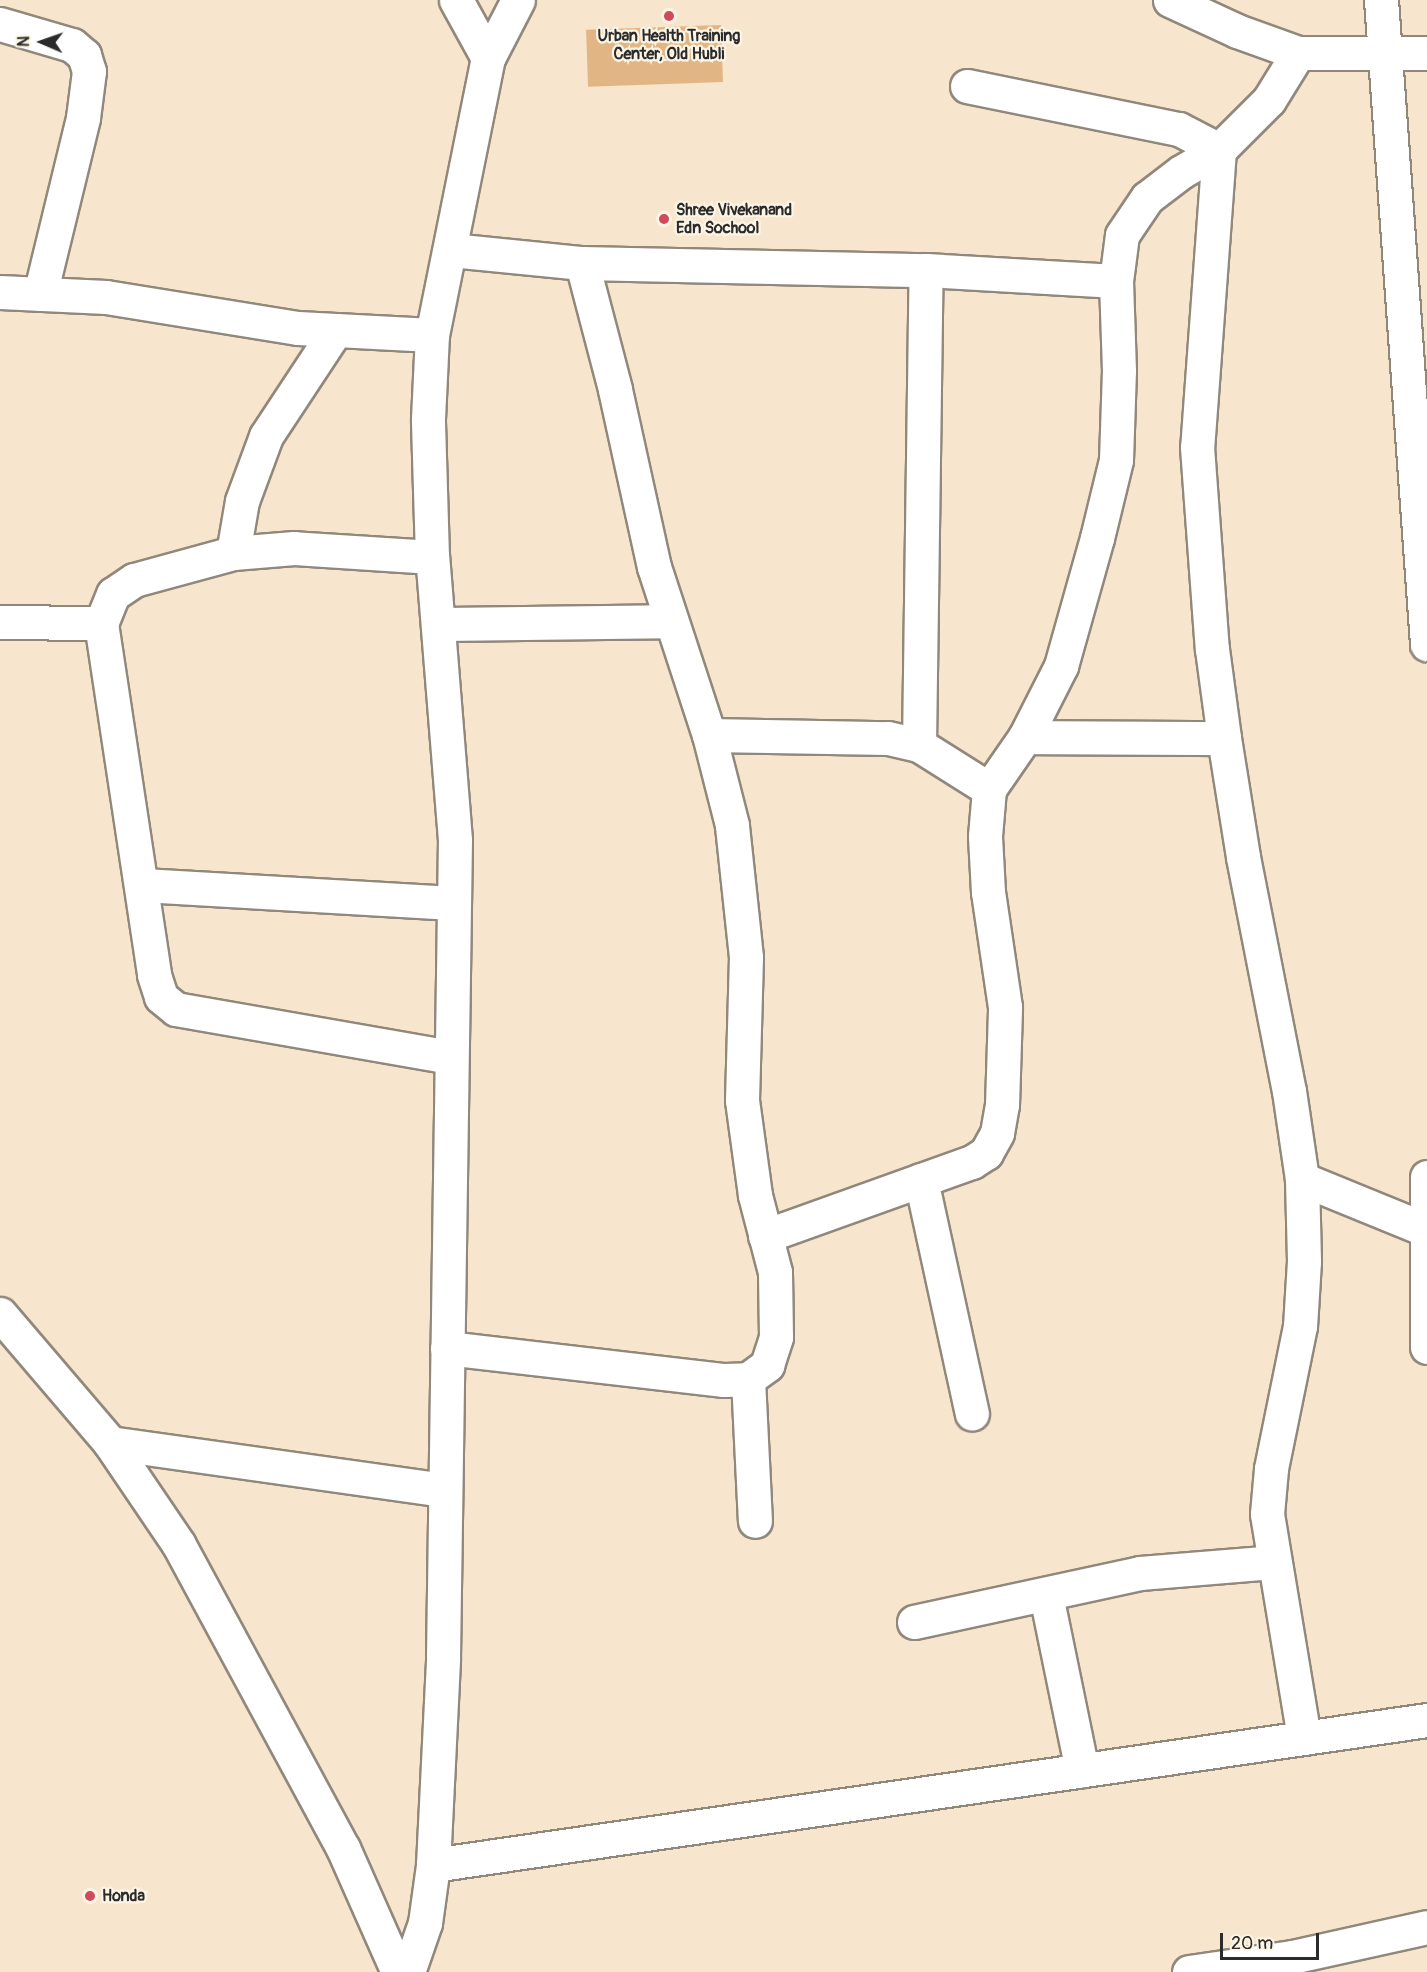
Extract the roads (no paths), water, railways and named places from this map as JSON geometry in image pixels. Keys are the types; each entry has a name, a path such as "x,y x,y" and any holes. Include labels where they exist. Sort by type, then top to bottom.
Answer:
{"street":[{"path":"456,0 488,58"},
{"path":"408,1972 425,1923 433,1865 443,1657 450,1057 455,840 432,557 428,419 432,335 488,58 518,0"},
{"path":"1170,0 1237,31 1298,53 1384,55 1427,53"},
{"path":"1381,0 1427,644"},
{"path":"0,24 72,45 84,55 89,71 83,118 40,294"},
{"path":"765,1236 972,1162 986,1152 997,1133 1002,1105 1005,1007 988,892 985,836 989,789 1025,737 1061,666 1116,460 1119,371 1116,281 1122,235 1147,198 1181,172 1219,150 1269,100 1298,53"},
{"path":"967,87 1179,129 1219,150"},
{"path":"1219,150 1197,447 1212,649 1224,738 1243,857 1289,1090 1302,1179 1304,1261 1300,1326 1271,1469 1267,1514 1273,1562 1304,1738"},
{"path":"451,250 582,262 926,270 1116,281"},
{"path":"447,1348 724,1380 748,1378 767,1365 776,1337 775,1272 751,1174 742,1100 746,957 732,825 709,735 670,621 582,262"},
{"path":"919,745 926,270"},
{"path":"0,292 106,297 298,328 432,335"},
{"path":"233,554 242,501 266,436 336,330"},
{"path":"432,557 294,548 233,554 135,580 113,594 100,622 154,975 161,997 176,1009 450,1057"},
{"path":"439,624 670,621"},
{"path":"0,622 100,622"},
{"path":"709,735 888,738 919,745 989,789"},
{"path":"1025,737 1224,738"},
{"path":"142,885 453,903"},
{"path":"1427,1177 1427,1347"},
{"path":"1302,1179 1426,1230"},
{"path":"921,1180 972,1414"},
{"path":"0,1314 110,1443 185,1555 343,1848 398,1972"},
{"path":"748,1378 754,1521"},
{"path":"110,1443 445,1490"},
{"path":"914,1622 1140,1573 1273,1562"},
{"path":"1046,1595 1082,1770"},
{"path":"433,1865 1427,1720"},
{"path":"1188,1972 1292,1958 1427,1927"}],"place":[{"name":"Urban Health Training Center, Old Hubli","path":"669,16"},
{"name":"Shree Vivekanand Edn Sochool","path":"664,219"},
{"name":"Honda","path":"90,1896"}]}
